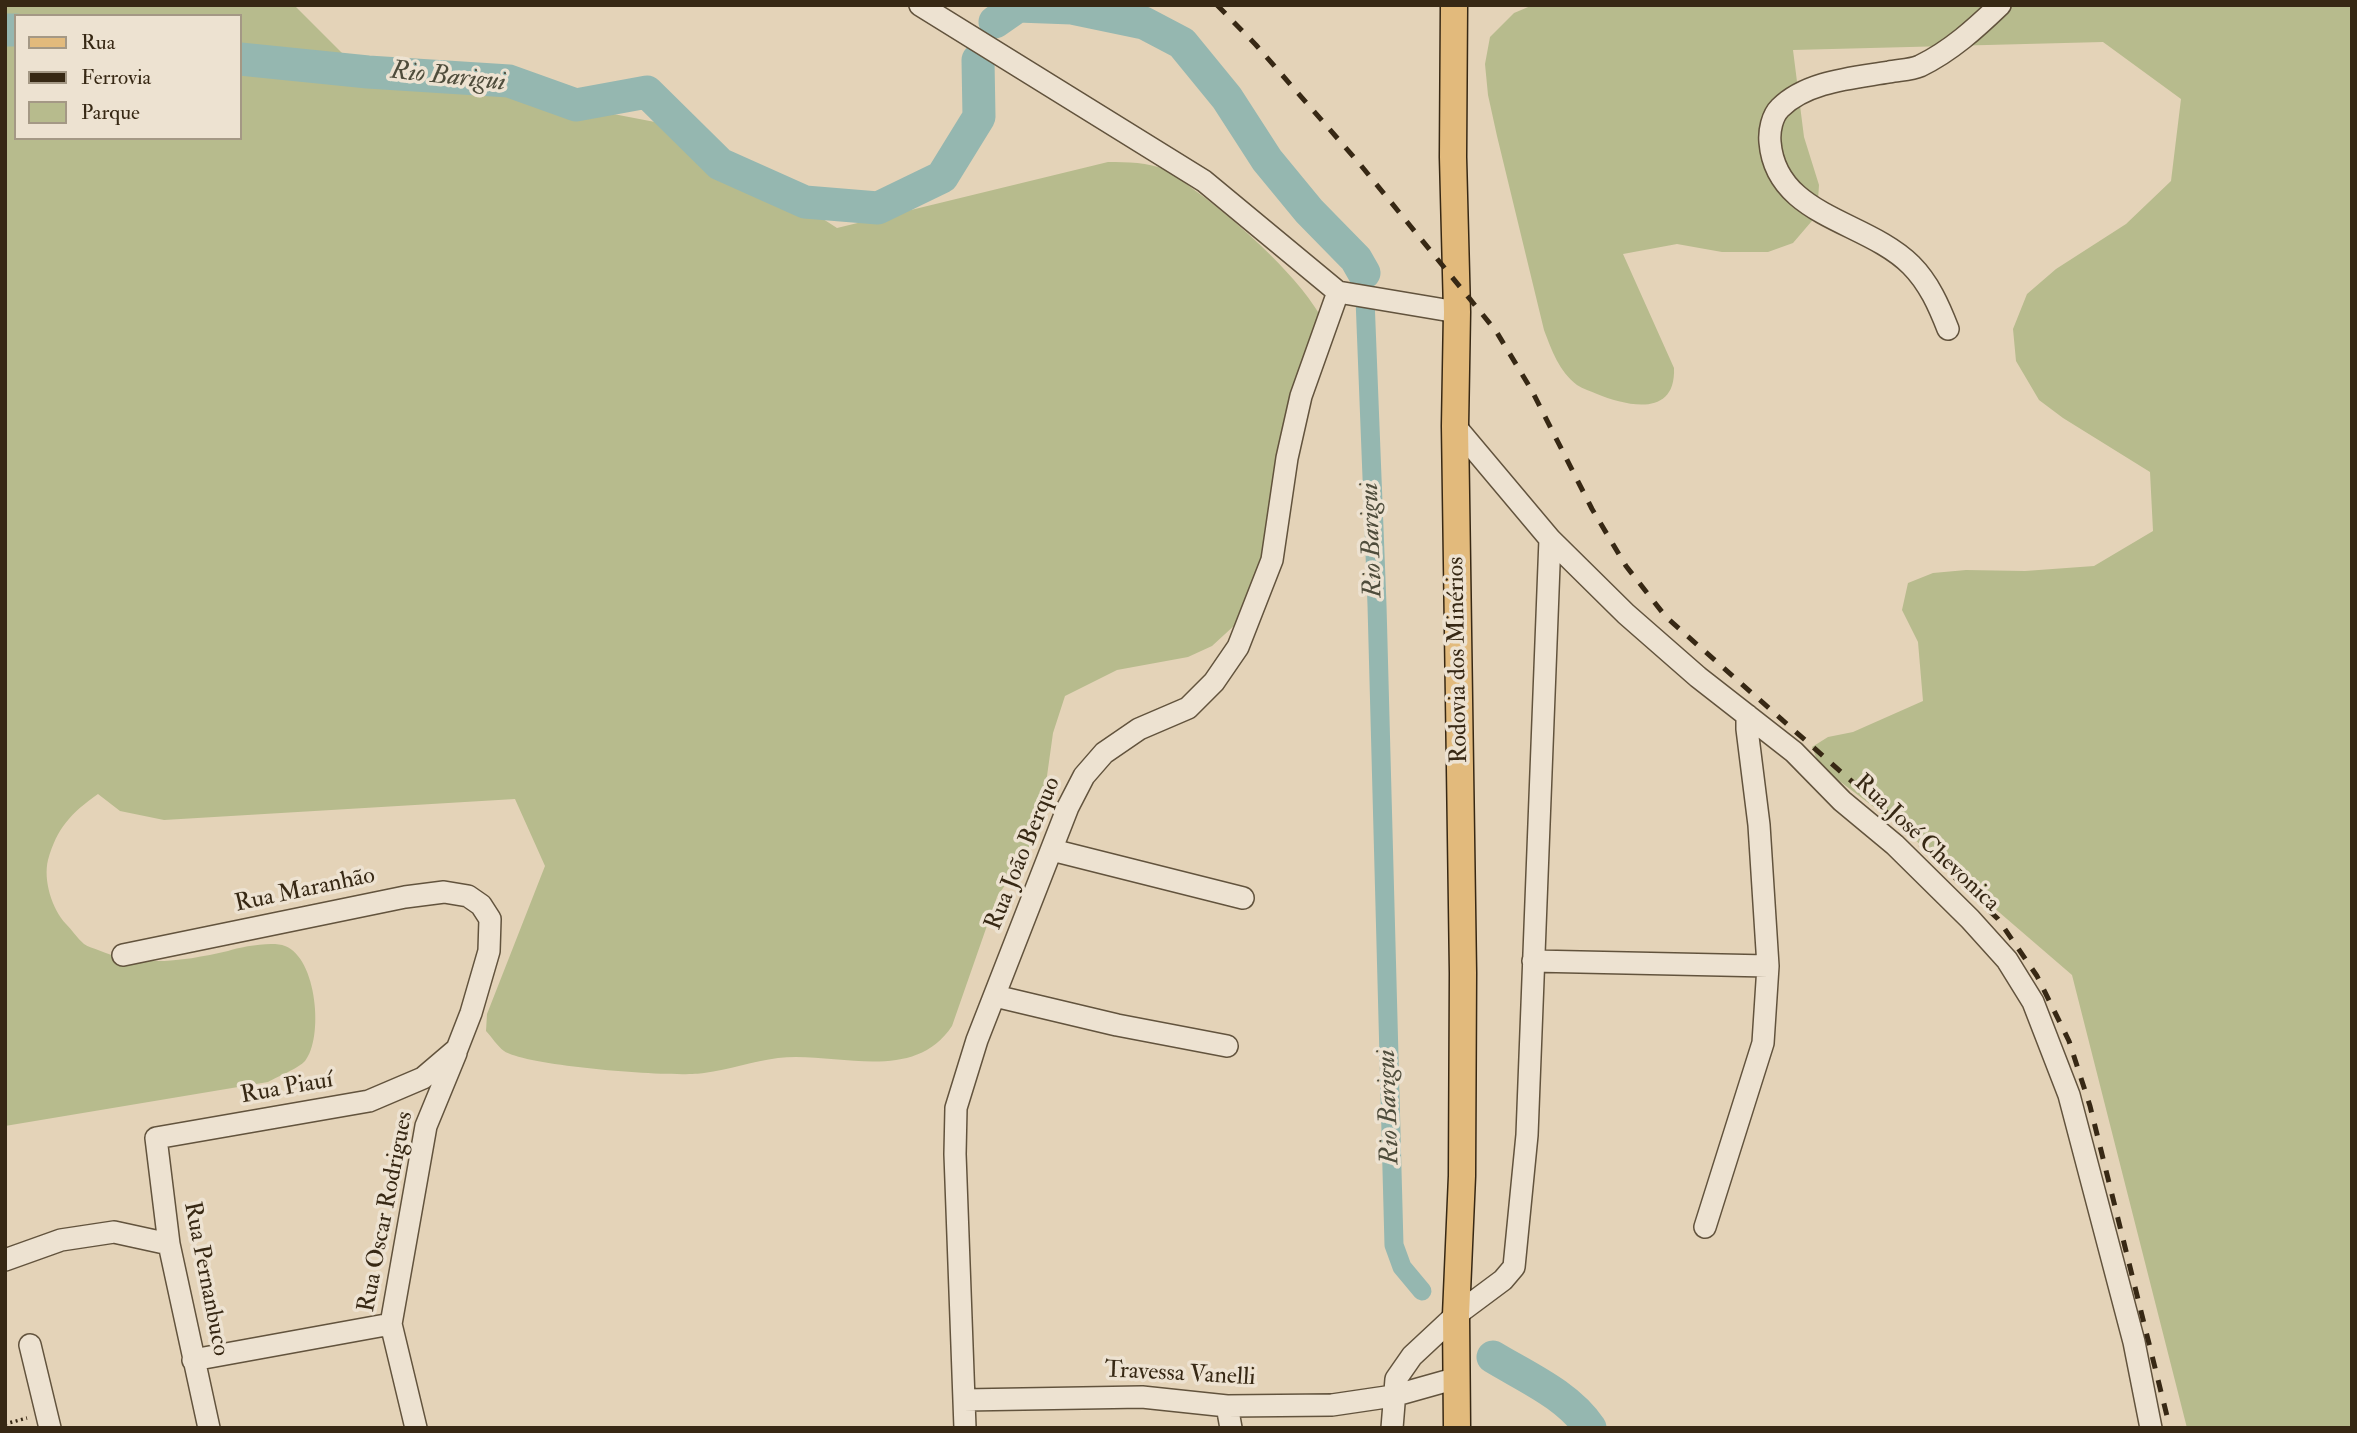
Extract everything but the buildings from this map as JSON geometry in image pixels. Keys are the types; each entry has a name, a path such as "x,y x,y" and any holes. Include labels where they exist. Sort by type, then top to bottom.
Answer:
{"main road":[{"name":"Rodovia dos Minérios","path":"1454,5 1453,157 1457,312 1455,426 1463,974 1462,1175 1456,1315 1457,1428"}],"street":[{"path":"920,5 1204,181 1338,292 1457,312"},
{"path":"1948,329 1935,298 1911,265 1874,238 1805,204 1784,183 1771,156 1769,131 1778,110 1794,97 1820,86 1919,67 1966,37 2000,5"},
{"name":"Rua João Berquo","path":"965,1428 955,1154 956,1108 965,1075 1068,807 1084,776 1104,752 1139,729 1188,708 1214,682 1238,647 1272,559 1287,458 1301,396 1338,292"},
{"name":"Rua José Chevonica","path":"1455,426 1550,539 1626,614 1698,677 1794,752 1842,801 1895,845 2007,960 2033,1002 2069,1095 2134,1342 2151,1428"},
{"path":"1392,1428 1396,1379 1412,1356 1456,1315 1503,1280 1514,1266 1527,1135 1550,539"},
{"path":"1705,1227 1763,1043 1768,966 1759,825 1747,715"},
{"path":"1052,850 1243,898"},
{"name":"Rua Maranhão","path":"123,955 405,897 444,892 468,896 481,905 490,919"},
{"name":"Rua Oscar Rodrigues","path":"416,1428 391,1324 426,1126 471,1013 489,951 490,919"},
{"path":"1533,961 1768,966"},
{"path":"995,996 1117,1025 1227,1046"},
{"name":"Rua Piauí","path":"156,1138 369,1101 422,1078 457,1049"},
{"name":"Rua Pernanbuco","path":"156,1138 169,1244 209,1428"},
{"path":"5,1261 61,1240 114,1233 169,1244"},
{"path":"193,1360 391,1324"},
{"path":"30,1345 50,1428"},
{"name":"Travessa Vanelli","path":"964,1400 1142,1397 1227,1406 1332,1405 1394,1396 1457,1378"},
{"path":"1227,1406 1231,1428"}],"green space":[{"path":"5,5 294,5 353,64 681,127 837,228 1108,162 1152,165 1175,176 1242,228 1309,298 1320,315 1263,561 1237,623 1212,646 1188,657 1117,670 1065,696 1053,733 1041,819 1026,854 997,897 952,1026 936,1044 916,1055 895,1060 872,1062 778,1058 713,1072 688,1074 601,1070 517,1056 501,1049 486,1031 487,1014 545,866 515,799 164,820 120,811 98,794 66,822 48,860 50,894 61,918 87,946 130,959 162,961 195,958 272,944 285,946 296,953 304,966 314,999 314,1035 311,1050 302,1064 268,1082 5,1126"},
{"path":"1533,5 2352,5 2352,1428 2187,1428 2072,975 1899,826 1834,777 1818,762 1812,747 1828,737 1853,732 1923,701 1918,642 1902,610 1908,583 1933,573 2094,566 2153,531 2150,472 2039,400 2016,361 2013,329 2027,294 2056,269 2126,224 2171,181 2181,99 2103,42 1793,50 1804,137 1819,185 1817,215 1793,243 1768,252 1722,252 1677,244 1623,254 1674,368 1667,395 1658,401 1635,404 1609,398 1577,385 1561,367 1544,330 1497,136 1488,95 1485,64 1490,37 1514,13"}],"waterway":[{"name":"Rio Barigui","path":"995,22 1018,6 1072,8 1144,23 1182,43 1227,98 1267,160 1309,211 1356,259 1364,273"},
{"name":"Rio Barigui","path":"5,30 14,30"},
{"name":"Rio Barigui","path":"242,59 368,72 509,81 576,105 647,92 720,164 805,202 878,208 942,177 979,117 978,60"},
{"name":"Rio Barigui","path":"1364,273 1377,605 1394,1245 1402,1267 1422,1291"},
{"name":"Rio Barigui","path":"1493,1357 1558,1396 1581,1416 1590,1428"}],"railway":[{"path":"1217,5 1256,45 1359,163 1496,331 1531,389 1592,509 1626,566 1666,617 1892,817 1998,919 2037,976 2069,1041 2090,1106 2170,1428"}]}
